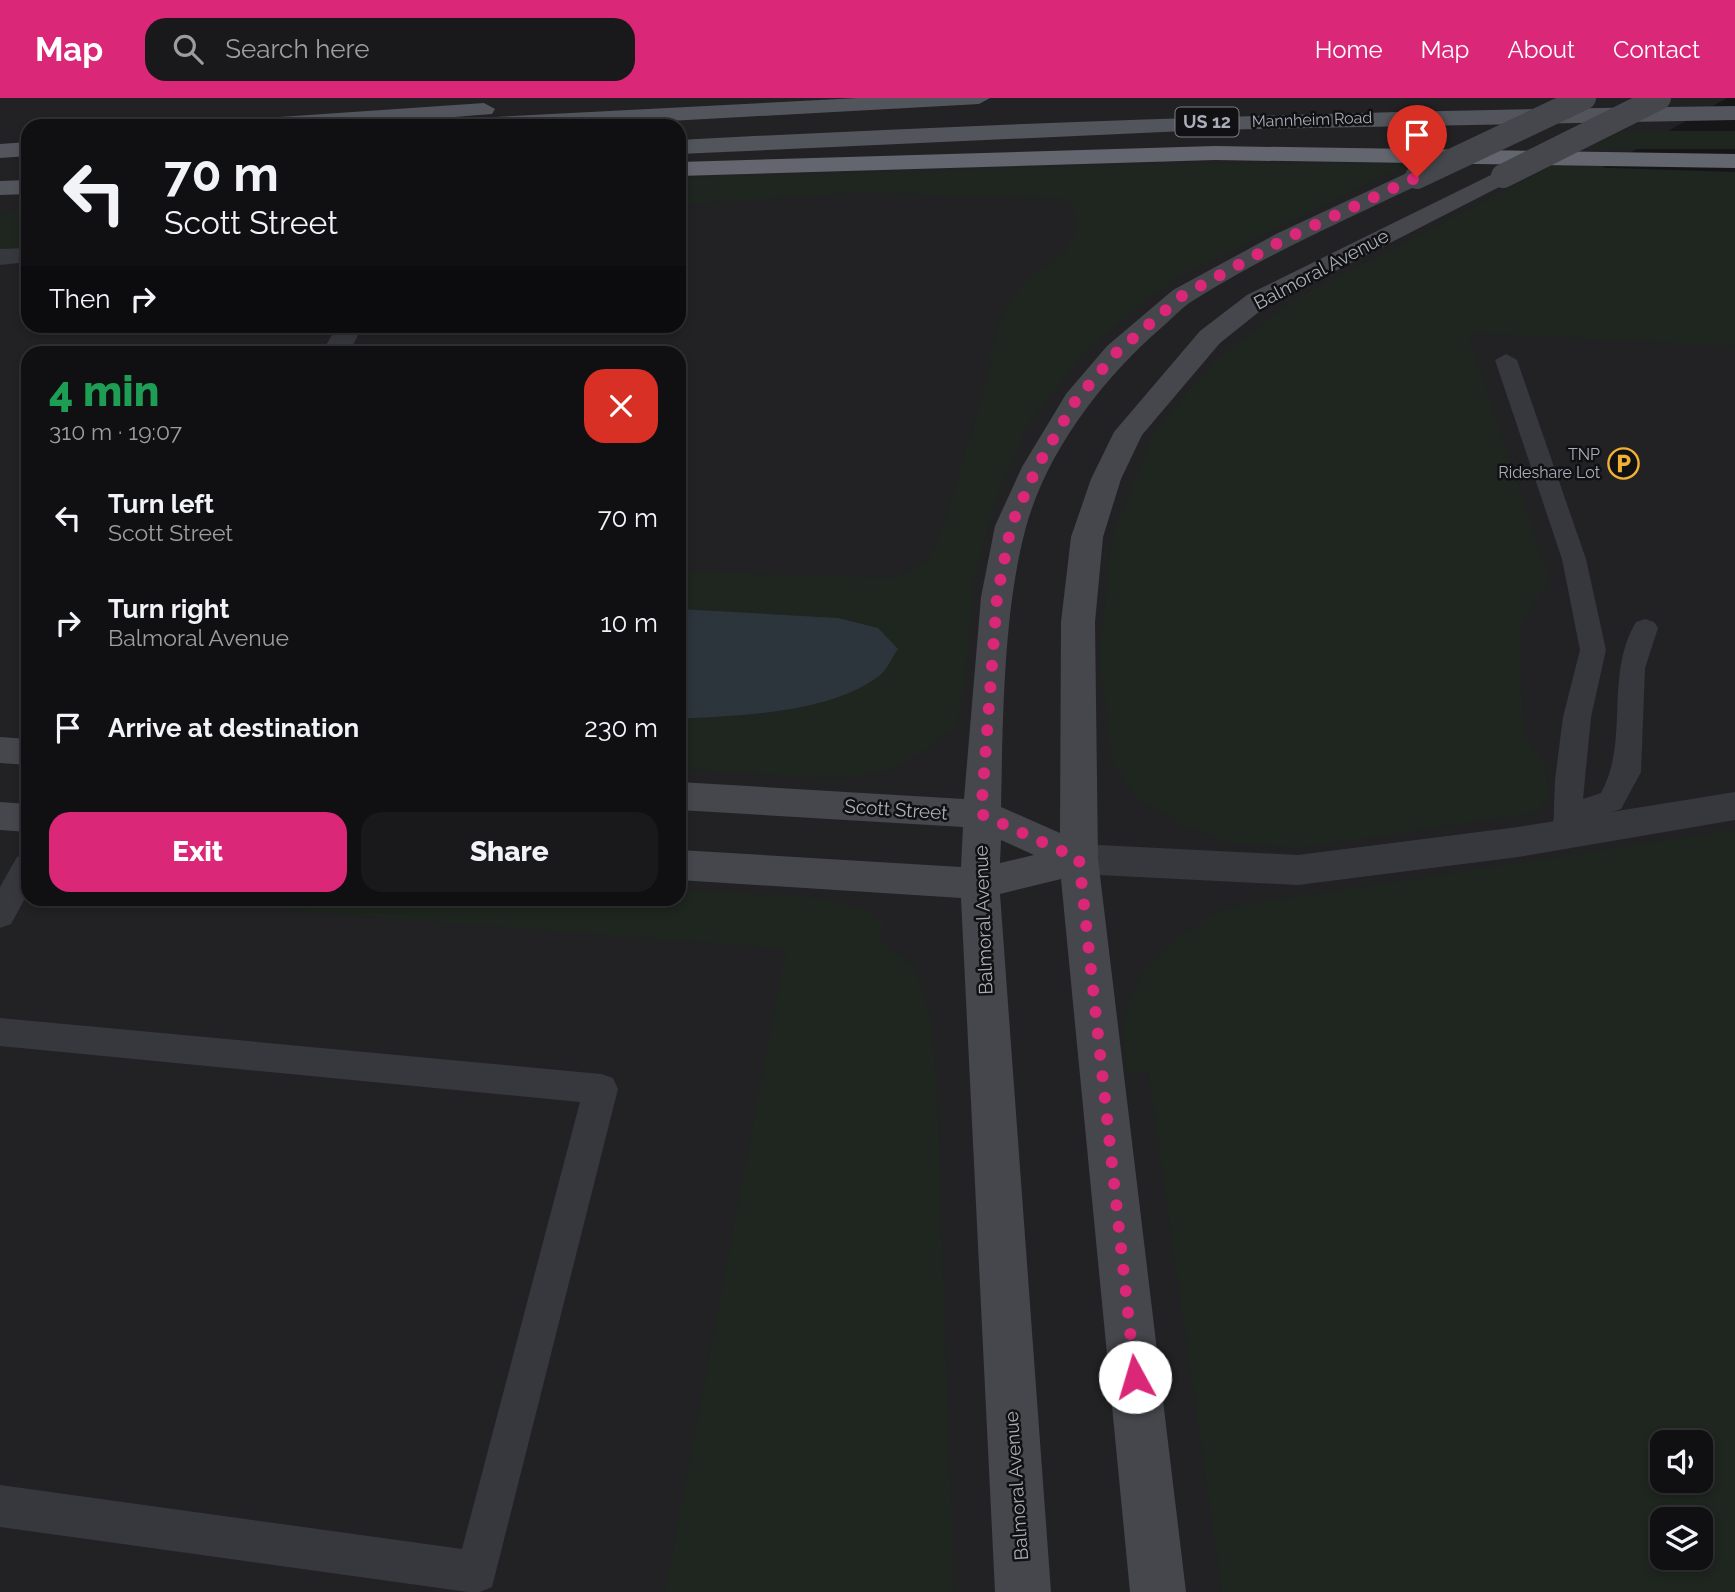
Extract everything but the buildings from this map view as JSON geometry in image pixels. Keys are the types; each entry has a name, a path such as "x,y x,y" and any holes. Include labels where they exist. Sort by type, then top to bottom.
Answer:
{"highway":[{"path":"686,169 1215,153 1735,161"}],"main road":[{"path":"352,119 657,98"},
{"path":"587,119 979,98"},
{"name":"Mannheim Road","path":"686,147 1185,123 1465,115 1735,113"},
{"path":"0,150 21,149"},
{"path":"0,188 21,187"}],"street":[{"name":"Balmoral Avenue","path":"1023,1592 980,884 981,814 997,597 1011,526 1037,467 1076,400 1117,352 1182,296 1287,238 1584,98"},
{"name":"Balmoral Avenue","path":"1158,1592 1079,859 1078,622 1087,537 1106,479 1129,432 1210,337 1256,301 1659,98"},
{"path":"0,257 21,256"},
{"path":"0,750 21,752"},
{"name":"Scott Street","path":"686,796 981,814 1079,859"},
{"path":"686,864 980,884 1079,859 1298,870 1567,824 1735,806"},
{"path":"0,816 21,818"}],"lane":[{"path":"1506,360 1574,559 1593,650 1577,717 1567,824"},
{"path":"1567,824 1611,802 1627,772 1632,668 1645,628"},
{"path":"0,915 21,878"},
{"path":"0,1031 601,1089 477,1572 0,1506"}],"shaded area":[{"path":"0,98 1727,98 1592,174 1735,180 1735,1592 0,1592"},
{"path":"1623,131 1735,131 1735,149 1585,149"},
{"path":"1411,163 1190,270 1145,301 1084,353 1028,424 997,497 974,577 964,691 956,725 928,749 886,771 838,779 686,769 686,571 893,578 927,561 941,532 991,367 988,357 1004,310 1029,277 1064,254 1078,226 1070,199 865,193 686,204 686,178 1145,164"},
{"path":"1551,166 1735,172 1735,346 1468,333 1549,580 1520,625 1523,731 1544,764 1549,794 1537,813 1298,848 1225,842 1183,825 1139,800 1113,765 1099,656 1112,535 1155,430 1217,359 1292,301"},
{"path":"21,212 21,249 0,250 0,214"},
{"path":"686,609 838,618 878,628 898,649 879,676 858,689 810,705 729,716 686,719"},
{"path":"1735,830 1735,1592 1222,1592 1148,1072 1127,1073 1124,1030 1128,1002 1147,967 1175,940 1228,907"},
{"path":"686,889 820,898 868,911 886,926 877,937 914,967 931,1015 937,1091 954,1592 665,1592 786,949 231,906 686,906"}],"place":[{"name":"TNP Rideshare Lot","path":"1623,463"}],"route":[{"path":"1135,1377 1079,859 981,814 997,597 1011,526 1037,467 1076,400 1117,352 1182,296 1287,238 1417,177"}]}
